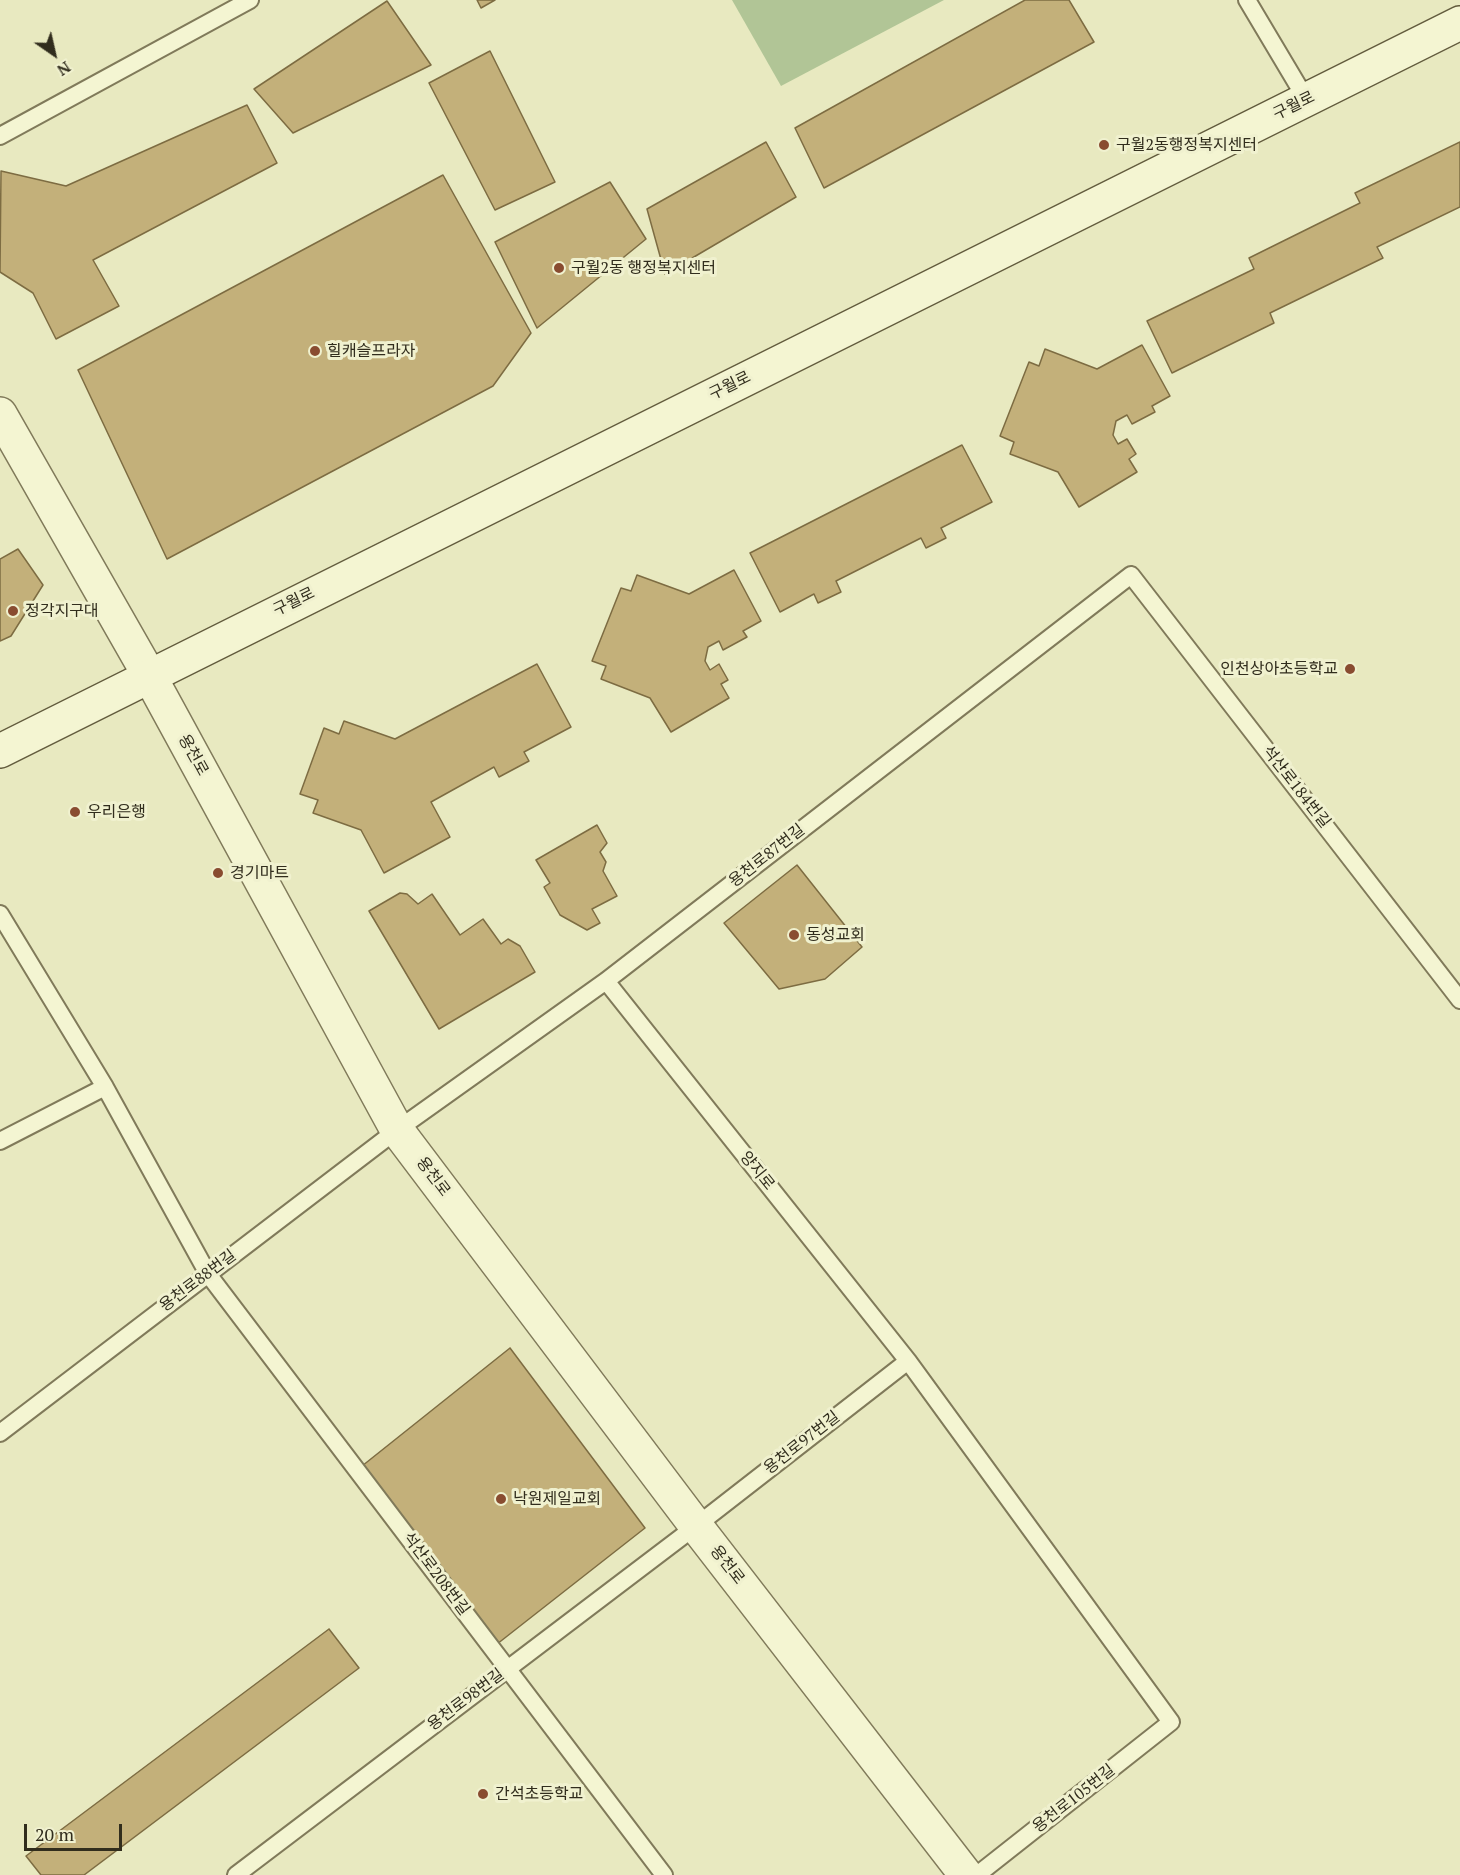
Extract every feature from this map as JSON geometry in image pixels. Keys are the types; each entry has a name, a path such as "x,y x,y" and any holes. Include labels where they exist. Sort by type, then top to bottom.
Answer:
{"street":[{"name":"구월로","path":"0,751 1460,23"},
{"name":"용천로","path":"0,414 149,675 398,1130 696,1526 966,1875"}],"lane":[{"path":"0,136 250,0"},
{"path":"1247,0 1306,99"},
{"name":"용천로87번길","path":"398,1130 606,981 1131,575"},
{"name":"석산로184번길","path":"1131,575 1460,1000"},
{"name":"석산로208번길","path":"0,914 105,1087 208,1274 664,1875"},
{"name":"양지로","path":"606,981 908,1361 1171,1722"},
{"path":"0,1141 105,1087"},
{"name":"용천로88번길","path":"0,1433 398,1130"},
{"name":"용천로97번길","path":"696,1526 908,1361"},
{"name":"용천로98번길","path":"236,1875 696,1526"},
{"name":"용천로105번길","path":"977,1875 1171,1722"}],"green space":[{"path":"732,0 944,0 781,86"}],"building":[{"path":"477,0 495,0 481,8"},
{"path":"1025,0 1069,0 1094,42 824,188 795,128"},
{"path":"387,1 431,65 293,133 254,89"},
{"path":"490,51 555,182 495,210 429,83"},
{"path":"247,105 277,163 93,260 119,306 56,339 33,293 0,272 1,171 66,186"},
{"path":"766,142 796,197 665,274 647,209"},
{"path":"1460,142 1460,207 1377,247 1383,258 1270,313 1274,323 1172,373 1147,321 1254,269 1249,258 1360,203 1355,193"},
{"name":"힐캐슬프라자","path":"443,175 531,333 493,386 167,559 78,370"},
{"name":"구월2동 행정복지센터","path":"610,182 646,239 537,328 495,242"},
{"path":"1142,345 1170,396 1152,406 1155,412 1132,424 1127,415 1116,421 1113,435 1118,444 1127,439 1136,454 1129,459 1137,472 1079,507 1058,472 1010,454 1014,442 1000,436 1029,362 1039,366 1045,349 1097,369"},
{"path":"962,445 992,502 941,528 946,538 926,548 921,538 836,581 841,592 818,603 814,594 780,612 750,553"},
{"name":"정각지구대","path":"18,549 43,585 11,636 0,641 0,559"},
{"path":"734,570 761,621 743,631 747,637 723,650 719,641 708,647 705,661 710,670 719,664 728,680 721,684 729,698 671,732 650,698 601,679 606,666 592,661 621,588 631,591 637,575 689,594"},
{"path":"537,664 571,727 524,752 529,761 499,777 494,767 431,802 450,837 384,873 361,830 313,813 318,800 300,794 324,728 339,734 344,721 395,739"},
{"path":"597,825 607,843 600,852 606,862 603,871 617,896 592,909 600,923 587,930 560,915 544,887 550,883 536,860"},
{"name":"동성교회","path":"797,865 862,947 825,979 779,989 724,923"},
{"path":"400,893 407,894 418,904 432,894 460,935 483,919 501,944 508,939 520,946 535,972 439,1029 369,911"},
{"name":"낙원제일교회","path":"510,1348 645,1528 492,1648 357,1470"},
{"path":"329,1629 359,1668 84,1875 41,1875 26,1856"}],"place":[{"name":"구월2동행정복지센터","path":"1104,145"},
{"name":"구월2동 행정복지센터","path":"559,268"},
{"name":"힐캐슬프라자","path":"315,351"},
{"name":"정각지구대","path":"13,611"},
{"name":"인천상아초등학교","path":"1350,669"},
{"name":"우리은행","path":"75,812"},
{"name":"경기마트","path":"218,873"},
{"name":"동성교회","path":"794,935"},
{"name":"낙원제일교회","path":"501,1499"},
{"name":"간석초등학교","path":"483,1794"}]}
